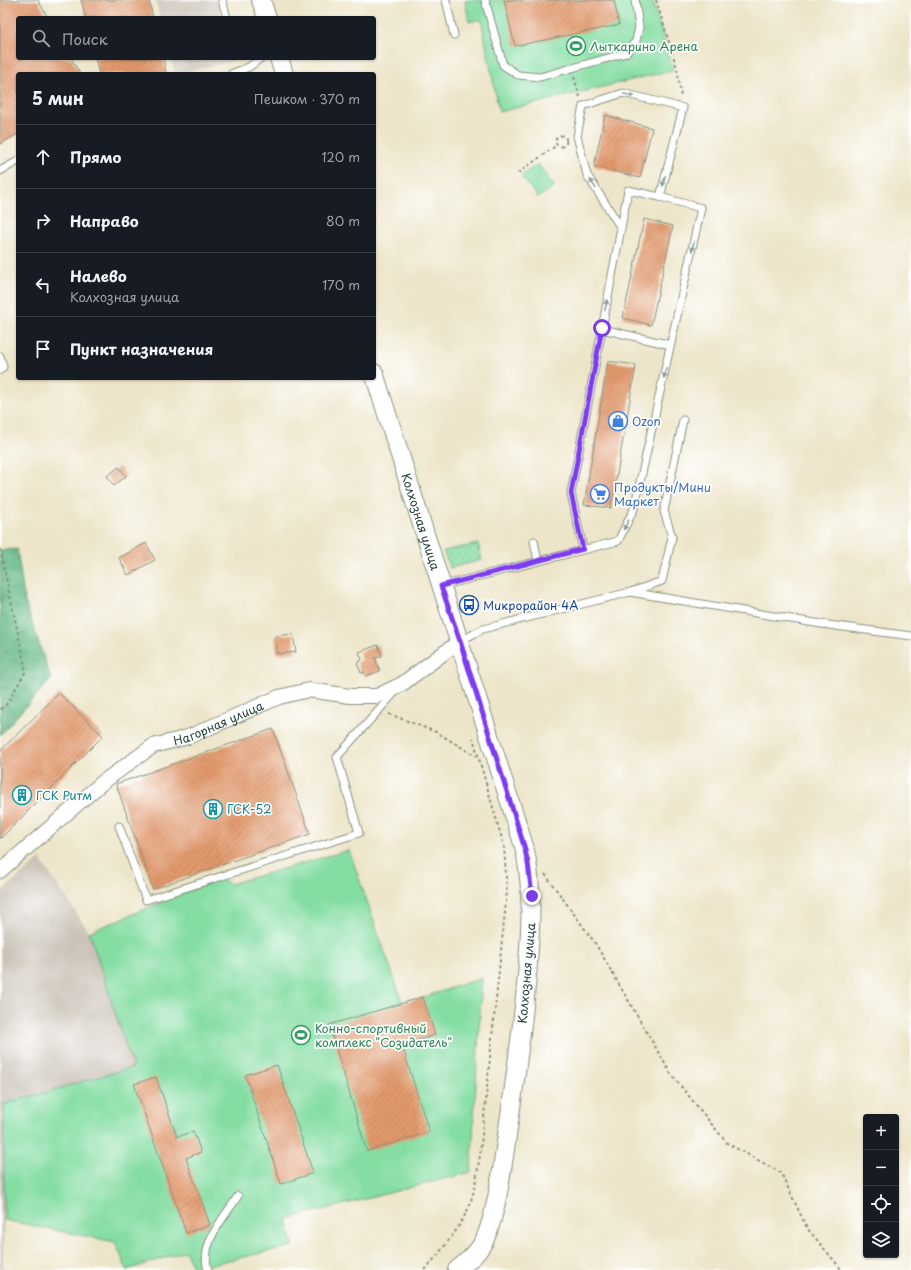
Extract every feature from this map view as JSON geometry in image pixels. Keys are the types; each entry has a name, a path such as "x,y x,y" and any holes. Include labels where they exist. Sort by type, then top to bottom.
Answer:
{"street":[{"path":"261,0 266,16"},
{"path":"280,60 283,72"},
{"name":"Колхозная улица","path":"376,379 524,846 528,863 532,896 521,1033 501,1172 490,1223 484,1240 471,1258 457,1270"},
{"name":"Нагорная улица","path":"0,871 103,782 153,746 188,737 278,697 309,690 350,696 377,696 402,684 460,641"}],"lane":[{"path":"222,0 222,11 226,16"},
{"path":"446,0 454,35"},
{"path":"485,0 503,65 518,76 540,77 626,53 636,41 640,27 635,0"},
{"path":"236,72 249,67 257,60"},
{"path":"621,228 587,175 577,136 583,106 623,94 683,108 660,197"},
{"path":"0,171 16,162"},
{"path":"441,586 618,541 634,509 702,208 628,190 571,493 583,549"},
{"path":"602,328 671,345"},
{"path":"0,356 3,366 0,370"},
{"path":"460,641 483,629 630,592 662,581 672,537 664,511 683,420"},
{"path":"534,541 538,561"},
{"path":"630,592 822,624 911,636"},
{"path":"119,826 146,900 358,833 337,757 402,684"},
{"path":"208,1270 209,1240 238,1196"}],"path":[{"path":"656,0 677,68 683,108"},
{"path":"572,68 579,92"},
{"path":"559,136 566,138 567,141 565,146 560,147 557,145 556,139 559,136"},
{"path":"518,173 557,145"},
{"path":"0,549 26,671 6,705 0,710"},
{"path":"379,710 436,732 478,757"},
{"path":"425,1270 454,1232 468,1210 474,1187 480,1155 500,974 507,892 507,872 504,846 472,735"},
{"path":"542,870 595,943 671,1074 727,1143 781,1173 807,1228 842,1270"}],"shaded area":[{"path":"156,0 217,0 221,16 160,16"},
{"path":"172,60 232,60 184,72 174,72"},
{"path":"40,859 89,932 133,1067 4,1104 3,1270 0,1270 0,893"}],"green space":[{"name":"Лыткарино Арена","path":"465,0 652,0 673,70 499,112 481,19 469,22"},
{"path":"538,164 554,186 538,198 521,176"},
{"path":"478,544 482,560 450,568 443,551"},
{"path":"17,549 25,602 51,679 0,735 0,550"},
{"name":"Конно-спортивный комплекс \"Созидатель\"","path":"349,850 403,1004 482,978 471,1172 287,1219 293,1246 194,1268 185,1251 127,1270 115,1242 4,1220 4,1104 133,1067 89,932 221,878 230,884"}],"building":[{"path":"0,0 38,0 47,16 16,16 16,60 72,60 79,72 16,72 16,135 0,144"},
{"path":"81,0 149,0 153,16 85,16"},
{"path":"504,0 614,0 619,25 515,46"},
{"path":"96,60 163,60 166,72 98,72"},
{"path":"605,115 652,128 640,178 594,166"},
{"path":"644,219 673,226 651,325 623,318"},
{"path":"608,361 636,365 611,508 584,505"},
{"path":"119,467 126,476 114,486 107,476"},
{"path":"146,543 155,560 128,575 119,558"},
{"path":"293,634 296,652 277,654 275,636"},
{"path":"378,645 382,656 375,658 380,671 366,676 364,672 361,673 357,663 362,660 359,652"},
{"name":"ГСК Ритм","path":"59,693 103,736 0,839 0,751"},
{"name":"ГСК-52","path":"273,729 310,834 153,889 116,784"},
{"path":"423,997 435,1035 402,1045 429,1132 367,1151 329,1025"},
{"path":"277,1065 313,1173 281,1184 245,1075"},
{"path":"156,1077 177,1137 193,1131 201,1152 186,1158 210,1225 186,1233 134,1084"}],"place":[{"name":"Лыткарино Арена","path":"576,46"},
{"name":"Ozon","path":"618,421"},
{"name":"Продукты/Мини Маркет","path":"600,494"},
{"name":"Микрорайон 4А","path":"469,605"},
{"name":"ГСК Ритм","path":"22,795"},
{"name":"ГСК-52","path":"213,809"},
{"name":"Конно-спортивный комплекс \"Созидатель\"","path":"301,1035"}],"route":[{"path":"532,896 528,863 524,846 460,641 441,586 583,549 571,493 602,328"}]}
